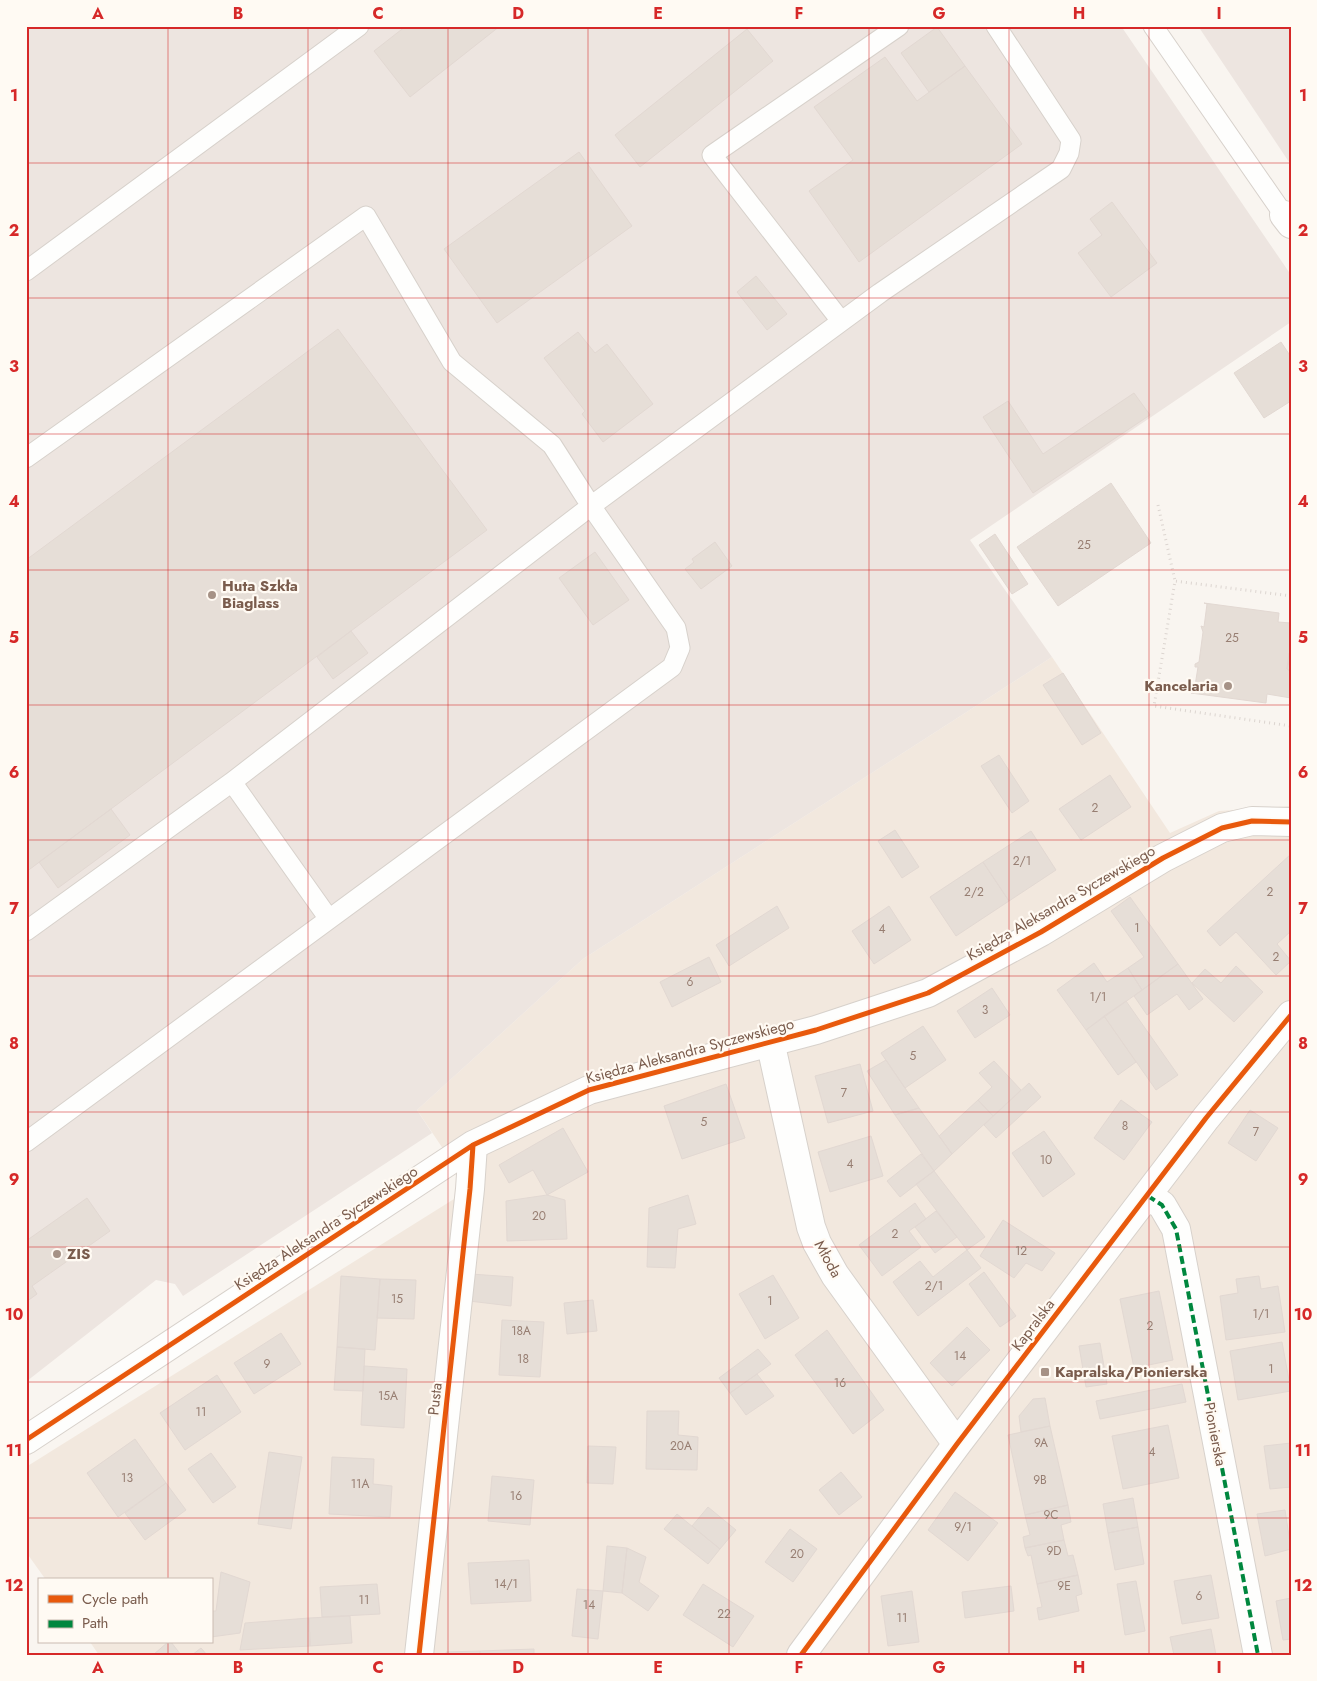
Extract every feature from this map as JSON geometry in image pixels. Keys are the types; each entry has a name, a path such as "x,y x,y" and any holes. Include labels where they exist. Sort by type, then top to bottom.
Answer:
{"street":[{"name":"Księdza Aleksandra Syczewskiego","path":"26,1440 473,1146 589,1090 816,1030 928,993 1041,932 1163,858 1222,828 1252,821 1291,822"},
{"name":"Kapralska","path":"801,1655 957,1444 1212,1110 1291,1014"},
{"name":"Młoda","path":"770,1042 811,1228 817,1244 836,1275 957,1444"},
{"name":"Pusta","path":"419,1655 469,1199 473,1146"},
{"name":"Pionierska","path":"1148,1196 1162,1205 1176,1229 1258,1655"}],"lane":[{"path":"26,271 359,26"},
{"path":"841,321 712,155 899,26"},
{"path":"26,931 232,782 592,506 841,321 1061,169 1069,153 1071,140 996,26"},
{"path":"1154,26 1288,220"},
{"path":"26,458 366,216 452,362 552,445 676,628 680,648 672,667 26,1142"},
{"path":"232,782 329,919"}],"path":[{"path":"1158,505 1175,581 1154,706 1291,726"},
{"path":"1175,581 1291,596"}],"shaded area":[{"path":"26,26 1121,26 1291,275 1291,322 970,540 1052,657 583,959 417,1110 432,1133 183,1296 175,1284 156,1280 27,1381"},
{"path":"1198,26 1291,26 1291,165"},
{"path":"1052,657 1170,833 1219,811 1291,806 1291,1655 99,1655 91,1644 212,1644 212,1578 45,1578 26,1552 26,1467 470,1189 417,1110 583,959"}],"building":[{"path":"406,26 500,26 410,97 374,51"},
{"path":"937,27 965,66 929,92 901,53"},
{"path":"747,29 773,61 640,167 615,135"},
{"path":"885,57 917,101 965,66 1022,144 859,262 809,191 853,160 814,107"},
{"path":"579,152 632,226 497,323 444,249"},
{"path":"1112,202 1157,263 1111,297 1078,253 1102,235 1090,219"},
{"path":"756,276 787,314 767,330 737,292"},
{"name":"Huta Szkła Biaglass","path":"338,329 487,530 26,872 26,560"},
{"path":"578,332 595,353 607,344 653,404 603,442 582,414 585,411 544,358"},
{"path":"1281,342 1291,357 1291,401 1264,418 1234,373"},
{"path":"1134,393 1150,415 1033,493 983,417 1008,401 1043,454"},
{"path":"1111,483 1151,543 1058,606 1017,547"},
{"path":"995,534 1028,584 1012,594 979,545"},
{"path":"715,542 732,566 701,589 685,569 694,562 692,559"},
{"path":"595,552 629,600 593,625 559,578"},
{"path":"1204,603 1279,613 1278,622 1291,623 1291,653 1287,669 1291,672 1291,698 1267,694 1266,703 1191,693 1194,692 1198,667 1195,667 1195,664 1199,662 1203,632 1201,626 1204,627 1207,604"},
{"path":"351,631 368,653 333,679 317,657"},
{"path":"1289,653 1291,653 1291,672 1287,669"},
{"path":"1063,673 1101,733 1082,745 1043,685"},
{"path":"999,755 1029,801 1012,813 981,766"},
{"path":"1110,775 1131,807 1081,840 1059,809"},
{"path":"111,809 130,835 58,888 39,862"},
{"path":"895,830 919,867 902,878 878,841"},
{"path":"1031,831 1056,870 1009,901 983,862"},
{"path":"1291,854 1291,931 1277,944 1291,961 1276,975 1236,932 1220,946 1207,931"},
{"path":"983,862 1009,901 956,936 930,897"},
{"path":"1130,897 1178,964 1142,990 1128,968 1144,957 1111,911"},
{"path":"777,906 789,928 729,966 716,945"},
{"path":"889,906 911,940 874,964 852,931"},
{"path":"709,957 721,982 672,1007 660,982"},
{"path":"1094,963 1107,982 1128,968 1142,990 1086,1030 1057,990"},
{"path":"1178,964 1203,999 1189,1010 1177,994 1147,1015 1134,996"},
{"path":"1236,966 1263,992 1234,1022 1192,983 1205,969 1221,983"},
{"path":"992,988 1010,1015 975,1038 957,1011"},
{"path":"1126,1001 1178,1075 1156,1090 1104,1016"},
{"path":"1104,1016 1136,1062 1118,1075 1086,1030"},
{"path":"923,1026 946,1060 905,1088 881,1053"},
{"path":"886,1060 919,1108 895,1115 867,1071"},
{"path":"994,1061 1021,1090 993,1116 978,1100 992,1087 979,1073"},
{"path":"860,1064 873,1111 828,1123 815,1076"},
{"path":"1029,1083 1041,1097 996,1138 984,1125"},
{"path":"726,1084 745,1138 682,1159 664,1106"},
{"path":"978,1100 993,1116 952,1154 939,1136"},
{"path":"1121,1100 1152,1122 1124,1160 1094,1138"},
{"path":"919,1108 952,1154 934,1171 895,1115"},
{"path":"1250,1110 1278,1128 1256,1161 1228,1143"},
{"path":"563,1128 588,1172 547,1195 533,1170 509,1183 499,1165"},
{"path":"1044,1131 1075,1174 1043,1197 1012,1153"},
{"path":"871,1136 883,1176 830,1192 818,1152"},
{"path":"921,1154 934,1171 900,1197 887,1181"},
{"path":"934,1171 985,1237 967,1250 916,1184"},
{"path":"547,1195 565,1200 567,1239 507,1241 506,1201"},
{"path":"688,1195 696,1224 678,1229 675,1268 647,1267 649,1208"},
{"path":"87,1198 110,1231 32,1286 37,1294 26,1302 26,1241"},
{"path":"915,1203 926,1219 909,1231 921,1247 882,1276 859,1245"},
{"path":"936,1211 957,1237 935,1253 915,1227"},
{"path":"1003,1220 1055,1253 1042,1271 1026,1263 1014,1278 980,1256"},
{"path":"967,1250 981,1268 918,1316 893,1282 920,1261 933,1277"},
{"path":"984,1272 1016,1316 1000,1327 969,1284"},
{"path":"471,1274 513,1277 511,1306 469,1301"},
{"path":"773,1275 799,1318 765,1339 739,1294"},
{"path":"341,1276 380,1279 375,1350 337,1347"},
{"path":"1259,1276 1261,1289 1278,1286 1285,1332 1226,1340 1220,1296 1238,1293 1236,1279"},
{"path":"380,1279 416,1280 414,1319 377,1318"},
{"path":"1159,1291 1173,1360 1134,1368 1120,1299"},
{"path":"593,1300 597,1331 567,1334 564,1303"},
{"path":"502,1320 544,1322 540,1377 499,1375"},
{"path":"967,1327 990,1350 952,1386 930,1363"},
{"path":"827,1330 884,1410 853,1434 795,1355"},
{"path":"281,1333 301,1364 254,1394 234,1363"},
{"path":"1282,1342 1291,1391 1238,1400 1230,1351"},
{"path":"1100,1343 1107,1384 1086,1387 1079,1346"},
{"path":"337,1347 365,1349 363,1391 334,1390"},
{"path":"758,1349 771,1364 730,1393 719,1378"},
{"path":"364,1366 407,1369 404,1428 361,1425"},
{"path":"757,1374 774,1396 746,1415 730,1393"},
{"path":"217,1375 241,1412 185,1450 160,1413"},
{"path":"1182,1384 1186,1402 1100,1419 1096,1401"},
{"path":"1045,1398 1050,1426 1021,1432 1019,1416 1033,1399"},
{"path":"647,1411 679,1411 678,1435 698,1437 697,1470 646,1469"},
{"path":"1168,1425 1179,1478 1123,1489 1112,1436"},
{"path":"1050,1426 1068,1505 1025,1515 1008,1435"},
{"path":"135,1439 166,1483 118,1517 87,1473"},
{"path":"1291,1443 1291,1487 1270,1489 1264,1446"},
{"path":"588,1446 616,1447 613,1484 587,1483"},
{"path":"269,1452 302,1457 291,1529 258,1524"},
{"path":"211,1453 236,1487 213,1503 188,1469"},
{"path":"332,1457 374,1459 373,1484 392,1486 390,1517 329,1514"},
{"path":"841,1472 862,1497 839,1515 819,1490"},
{"path":"492,1476 534,1480 530,1525 488,1521"},
{"path":"166,1483 186,1510 145,1540 125,1513"},
{"path":"955,1492 998,1523 968,1561 928,1530"},
{"path":"1133,1498 1138,1527 1108,1533 1103,1504"},
{"path":"1068,1505 1071,1522 1061,1525 1064,1540 1025,1548 1023,1537 1030,1535 1025,1515"},
{"path":"708,1507 736,1530 720,1549 692,1526"},
{"path":"1285,1510 1291,1549 1265,1556 1257,1514"},
{"path":"677,1514 720,1549 708,1564 664,1529"},
{"path":"1138,1527 1144,1564 1115,1570 1108,1533"},
{"path":"790,1529 817,1549 793,1582 765,1562"},
{"path":"1064,1540 1068,1556 1073,1555 1078,1575 1037,1584 1031,1555 1028,1556 1025,1548"},
{"path":"607,1546 627,1548 622,1593 603,1591"},
{"path":"627,1548 646,1557 639,1582 659,1596 648,1611 622,1593"},
{"path":"529,1560 531,1601 471,1604 468,1563"},
{"path":"221,1572 250,1582 240,1633 212,1637 212,1611 216,1611"},
{"path":"1078,1575 1082,1594 1076,1596 1079,1611 1039,1620 1037,1608 1042,1607 1037,1584"},
{"path":"1211,1575 1219,1618 1182,1624 1174,1581"},
{"path":"1136,1581 1145,1631 1125,1635 1117,1584"},
{"path":"377,1584 380,1614 322,1617 320,1587"},
{"path":"703,1584 754,1616 733,1647 683,1615"},
{"path":"1011,1586 1014,1611 965,1618 962,1592"},
{"path":"577,1589 603,1591 598,1639 572,1636"},
{"path":"912,1591 919,1642 888,1646 881,1596"},
{"path":"1291,1598 1291,1639 1283,1640 1276,1601"},
{"path":"350,1616 352,1643 310,1646 309,1618"},
{"path":"309,1618 310,1646 240,1650 245,1623"},
{"path":"1211,1629 1216,1655 1174,1655 1170,1637"},
{"path":"166,1644 173,1644 181,1655 153,1655"},
{"path":"201,1648 207,1655 192,1655"},
{"path":"534,1649 534,1655 480,1655 480,1651"},
{"path":"480,1651 480,1655 447,1655 446,1652"}],"marked path":[{"path":"1148,1196 1162,1205 1176,1229 1258,1655"}],"cycle path":[{"path":"26,1440 473,1145 589,1090 816,1030 928,993 1041,932 1163,858 1222,828 1252,821 1291,822"},
{"path":"801,1655 957,1444 1206,1118 1291,1015"},
{"path":"419,1655 470,1189 473,1145"}],"place":[{"name":"Huta Szkła Biaglass","path":"212,595"},
{"name":"Kancelaria","path":"1228,686"},
{"name":"ZIS","path":"57,1254"},
{"name":"Kapralska/Pionierska","path":"1045,1372"}]}
